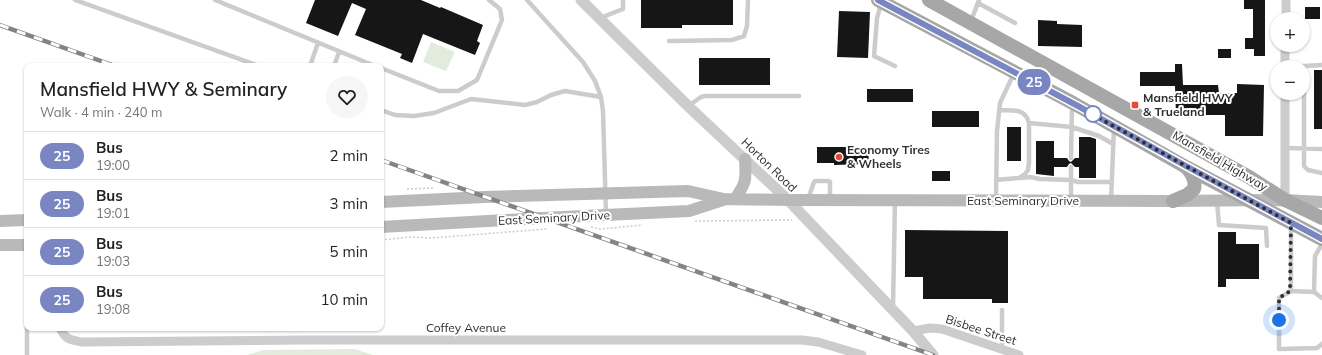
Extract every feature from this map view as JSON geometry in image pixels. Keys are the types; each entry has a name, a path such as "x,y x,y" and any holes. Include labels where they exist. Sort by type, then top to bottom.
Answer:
{"main road":[{"name":"Mansfield Highway","path":"929,0 1249,177 1285,200 1322,218"},
{"name":"Mansfield Highway","path":"879,1 1072,102 1114,127 1322,239"},
{"path":"730,199 743,188 746,178 745,159"},
{"path":"1173,201 1186,195 1194,189 1194,180 1186,166"},
{"name":"East Seminary Drive","path":"384,202 485,197 688,192 730,199 895,201 1285,200 1322,203"},
{"name":"East Seminary Drive","path":"384,227 689,211 730,199"},
{"path":"0,221 24,220"},
{"path":"0,245 24,245"}],"street":[{"name":"Horton Road","path":"581,0 688,106 788,200 933,355"},
{"path":"1286,0 1286,12"},
{"path":"1285,100 1285,200"},
{"name":"Bisbee Street","path":"913,332 920,329 942,329 1019,355"},
{"name":"Coffey Avenue","path":"62,331 68,338 82,342 303,340 802,340 818,342 862,355"}],"lane":[{"path":"75,0 251,63"},
{"path":"215,0 367,63"},
{"path":"384,69 439,91 458,91 477,80 502,20 500,9 489,0"},
{"path":"527,0 583,62 594,80 601,97 603,111 606,216"},
{"path":"599,19 623,9 623,0"},
{"path":"669,41 732,40 744,36 747,26 748,0"},
{"path":"879,1 874,56 895,66"},
{"path":"970,23 978,2 1015,23"},
{"path":"311,63 318,43"},
{"path":"335,63 339,52"},
{"path":"1310,66 1322,65"},
{"path":"996,201 997,131 999,110 1000,104 1014,71"},
{"path":"384,111 394,115 414,116 434,113 471,99 525,105 565,91 601,97"},
{"path":"688,106 700,97 705,96 798,96"},
{"path":"1304,100 1304,166 1308,170 1322,173"},
{"path":"1071,158 1072,102"},
{"path":"999,110 1020,111 1028,117 1028,170 1019,178"},
{"path":"1029,123 1072,127 1099,136 1113,144"},
{"path":"1110,201 1114,127"},
{"path":"1285,148 1322,149"},
{"path":"1071,167 1071,201"},
{"path":"996,180 1030,177 1040,179 1071,180 1078,182 1111,182"},
{"path":"807,200 815,181 830,182 830,200"},
{"path":"893,311 895,201"},
{"path":"1217,201 1219,225 1266,228 1266,246"},
{"path":"1290,291 1291,223"},
{"path":"1314,292 1315,256 1322,244"},
{"path":"1322,298 1314,292 1290,291 1279,298 1279,348 1317,348 1322,344"},
{"path":"1002,310 1002,349"},
{"path":"27,331 27,355"}],"path":[{"path":"690,221 792,220"},
{"path":"586,226 600,229 645,224"},
{"path":"384,240 544,230 550,227"}],"green space":[{"path":"431,42 455,52 446,71 423,62"},
{"path":"355,349 373,355 247,355 263,350"}],"building":[{"path":"315,0 421,0 483,25 477,41 480,43 475,55 423,34 412,63 400,58 402,54 355,35 366,9 352,3 338,36 306,23"},
{"path":"641,0 733,0 733,25 682,25 682,28 641,28"},
{"path":"1244,0 1265,0 1265,56 1254,56 1254,49 1245,49 1245,38 1253,38 1253,9 1244,9"},
{"path":"1305,7 1320,7 1320,19 1310,19 1310,12 1305,12"},
{"path":"839,11 870,12 868,58 837,57"},
{"path":"1038,20 1057,21 1057,24 1082,25 1082,47 1038,46"},
{"path":"1218,49 1231,49 1231,58 1218,58"},
{"path":"699,58 770,58 770,85 699,85"},
{"path":"1175,64 1182,64 1183,85 1218,85 1219,93 1237,93 1237,84 1264,85 1263,136 1225,136 1225,115 1176,115 1175,86 1140,86 1140,72 1175,72"},
{"path":"1314,70 1322,70 1322,129 1314,129"},
{"path":"867,89 913,89 913,102 867,102"},
{"path":"932,111 979,111 979,127 932,127"},
{"path":"1007,127 1021,127 1021,161 1007,161"},
{"path":"1079,137 1090,137 1096,139 1096,178 1079,178 1079,167 1075,167 1071,163 1067,167 1054,167 1054,176 1036,174 1036,141 1054,141 1054,158 1067,158 1071,162 1075,158 1079,158"},
{"path":"817,147 868,147 869,164 834,165 834,163 817,163"},
{"path":"932,171 950,171 950,181 932,181"},
{"path":"905,230 1008,231 1008,303 992,303 992,299 923,299 923,277 905,277"},
{"path":"1218,232 1236,232 1236,244 1259,244 1259,279 1226,279 1226,287 1218,287"}],"railway":[{"path":"0,25 107,63"},
{"path":"384,161 933,355"}],"bus line":[{"name":"25","path":"878,0 1001,64 1114,127 1322,239"}],"place":[{"name":"Mansfield HWY & Trueland","path":"1135,105"},
{"name":"Economy Tires & Wheels","path":"839,157"}],"route":[{"path":"1093,114 1090,113 1291,223 1290,291 1279,298 1279,320"}]}
